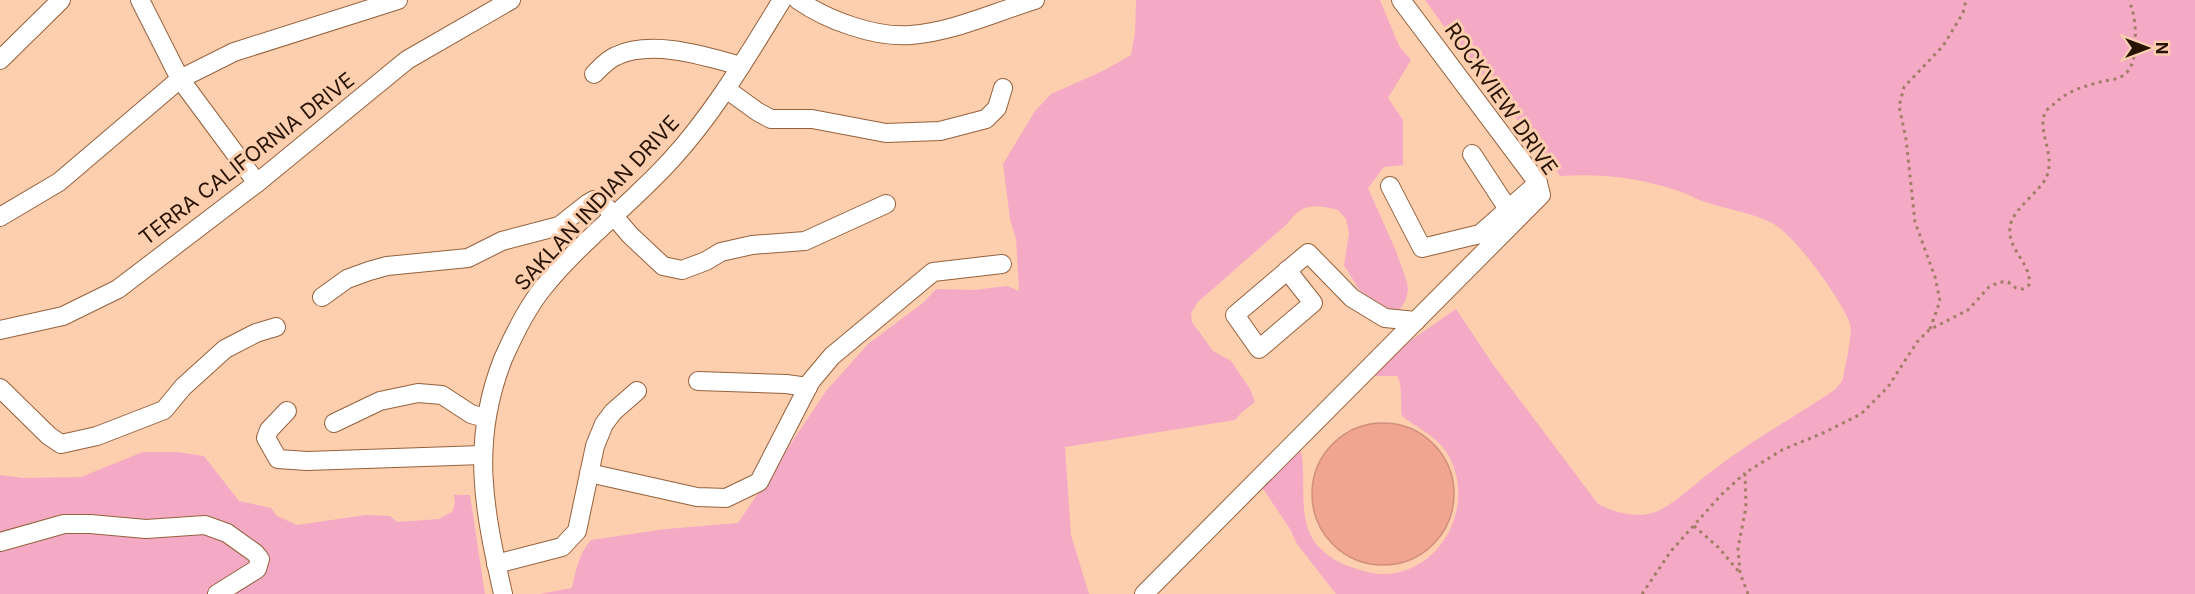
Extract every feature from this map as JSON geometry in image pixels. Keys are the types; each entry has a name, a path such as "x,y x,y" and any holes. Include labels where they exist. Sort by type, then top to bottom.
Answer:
{"street":[{"path":"0,60 61,0"},
{"path":"140,0 180,79 257,183"},
{"path":"0,217 59,182 180,79 234,52 398,0"},
{"name":"TERRA CALIFORNIA DRIVE","path":"0,330 63,316 118,289 257,183 407,60 478,8 511,0"},
{"name":"SAKLAN INDIAN DRIVE","path":"503,594 488,522 482,455 485,418 498,372 523,317 544,287 671,160 726,89 782,0"},
{"path":"798,0 815,12 846,23 881,33 911,35 947,29 1035,0"},
{"name":"ROCKVIEW DRIVE","path":"1401,0 1539,189"},
{"path":"594,74 618,55 644,49 692,52 741,66"},
{"path":"726,89 771,119 812,119 886,133 940,132 986,119 997,108 1003,88"},
{"path":"1472,154 1508,209"},
{"path":"1390,186 1422,248 1480,234 1508,209 1539,189"},
{"path":"1144,594 1416,321 1539,189"},
{"path":"322,297 347,279 369,271 387,266 468,258 502,241 559,226 573,213 594,200 601,201 613,217 663,266 682,270 706,261 721,252 752,245 805,241 886,204"},
{"path":"1287,270 1308,253 1352,298 1385,318 1416,321"},
{"path":"590,473 697,497 726,498 759,482 811,381 832,356 933,272 1002,264"},
{"path":"0,388 49,436 61,444 97,436 164,410 183,387 225,349 256,333 276,327"},
{"path":"698,381 808,387"},
{"path":"496,564 562,547 577,531 595,446 604,424 613,412 637,391"},
{"path":"334,423 380,401 418,393 442,395 471,414 485,418"},
{"path":"287,411 269,430 266,438 278,459 307,461 482,455"},
{"path":"0,542 64,524 146,529 211,526 227,533 260,559 258,569 217,594"}],"path":[{"path":"1929,330 1940,301 1935,278 1915,222 1906,139 1899,106 1904,87 1943,46 1963,13 1966,0"},
{"path":"1642,594 1671,551 1721,495 1745,473 1782,450 1861,414 1887,387 1917,342 1929,330 1968,310 1989,287 2000,282 2008,282 2016,288 2023,289 2029,285 2030,277 2011,239 2010,225 2017,213 2046,179 2049,152 2042,126 2045,112 2059,99 2078,88 2125,74 2135,51 2136,19 2129,0"},
{"path":"1745,473 1746,507 1738,548 1740,573 1748,594"},
{"path":"1694,526 1718,547 1740,573"}],"shaded area":[{"path":"1136,0 1380,0 1399,46 1411,60 1388,98 1403,120 1403,165 1384,167 1368,188 1407,282 1406,300 1397,314 1360,291 1344,265 1349,233 1346,219 1338,210 1315,206 1298,212 1198,302 1191,313 1192,322 1213,351 1231,361 1250,389 1255,402 1235,420 1065,447 1071,535 1089,594 539,594 572,588 581,556 591,540 666,529 738,523 826,391 868,344 924,302 936,289 973,290 1007,286 1019,291 1016,239 1010,219 1003,164 1035,111 1051,94 1105,70 1131,55 1135,32"},
{"path":"1425,0 2195,0 2195,594 1336,594 1297,544 1290,529 1261,486 1301,451 1306,520 1314,541 1322,550 1346,565 1378,574 1408,569 1426,560 1440,546 1457,509 1458,489 1454,469 1441,445 1402,416 1401,389 1397,376 1374,376 1372,372 1404,345 1456,309 1492,363 1598,504 1617,512 1631,514 1645,514 1660,510 1730,457 1836,389 1843,378 1850,342 1850,324 1828,284 1804,253 1772,223 1652,183 1606,176 1560,176"},
{"path":"143,452 177,452 204,456 239,501 271,508 277,516 297,525 366,515 390,516 397,522 439,519 452,512 455,504 454,495 470,495 485,594 0,594 0,475 23,478 81,477"}],"building":[{"path":"1383,423 1410,429 1433,444 1448,467 1454,494 1448,521 1433,544 1410,559 1383,565 1356,559 1333,544 1318,521 1312,494 1318,467 1333,444 1356,429"}]}
